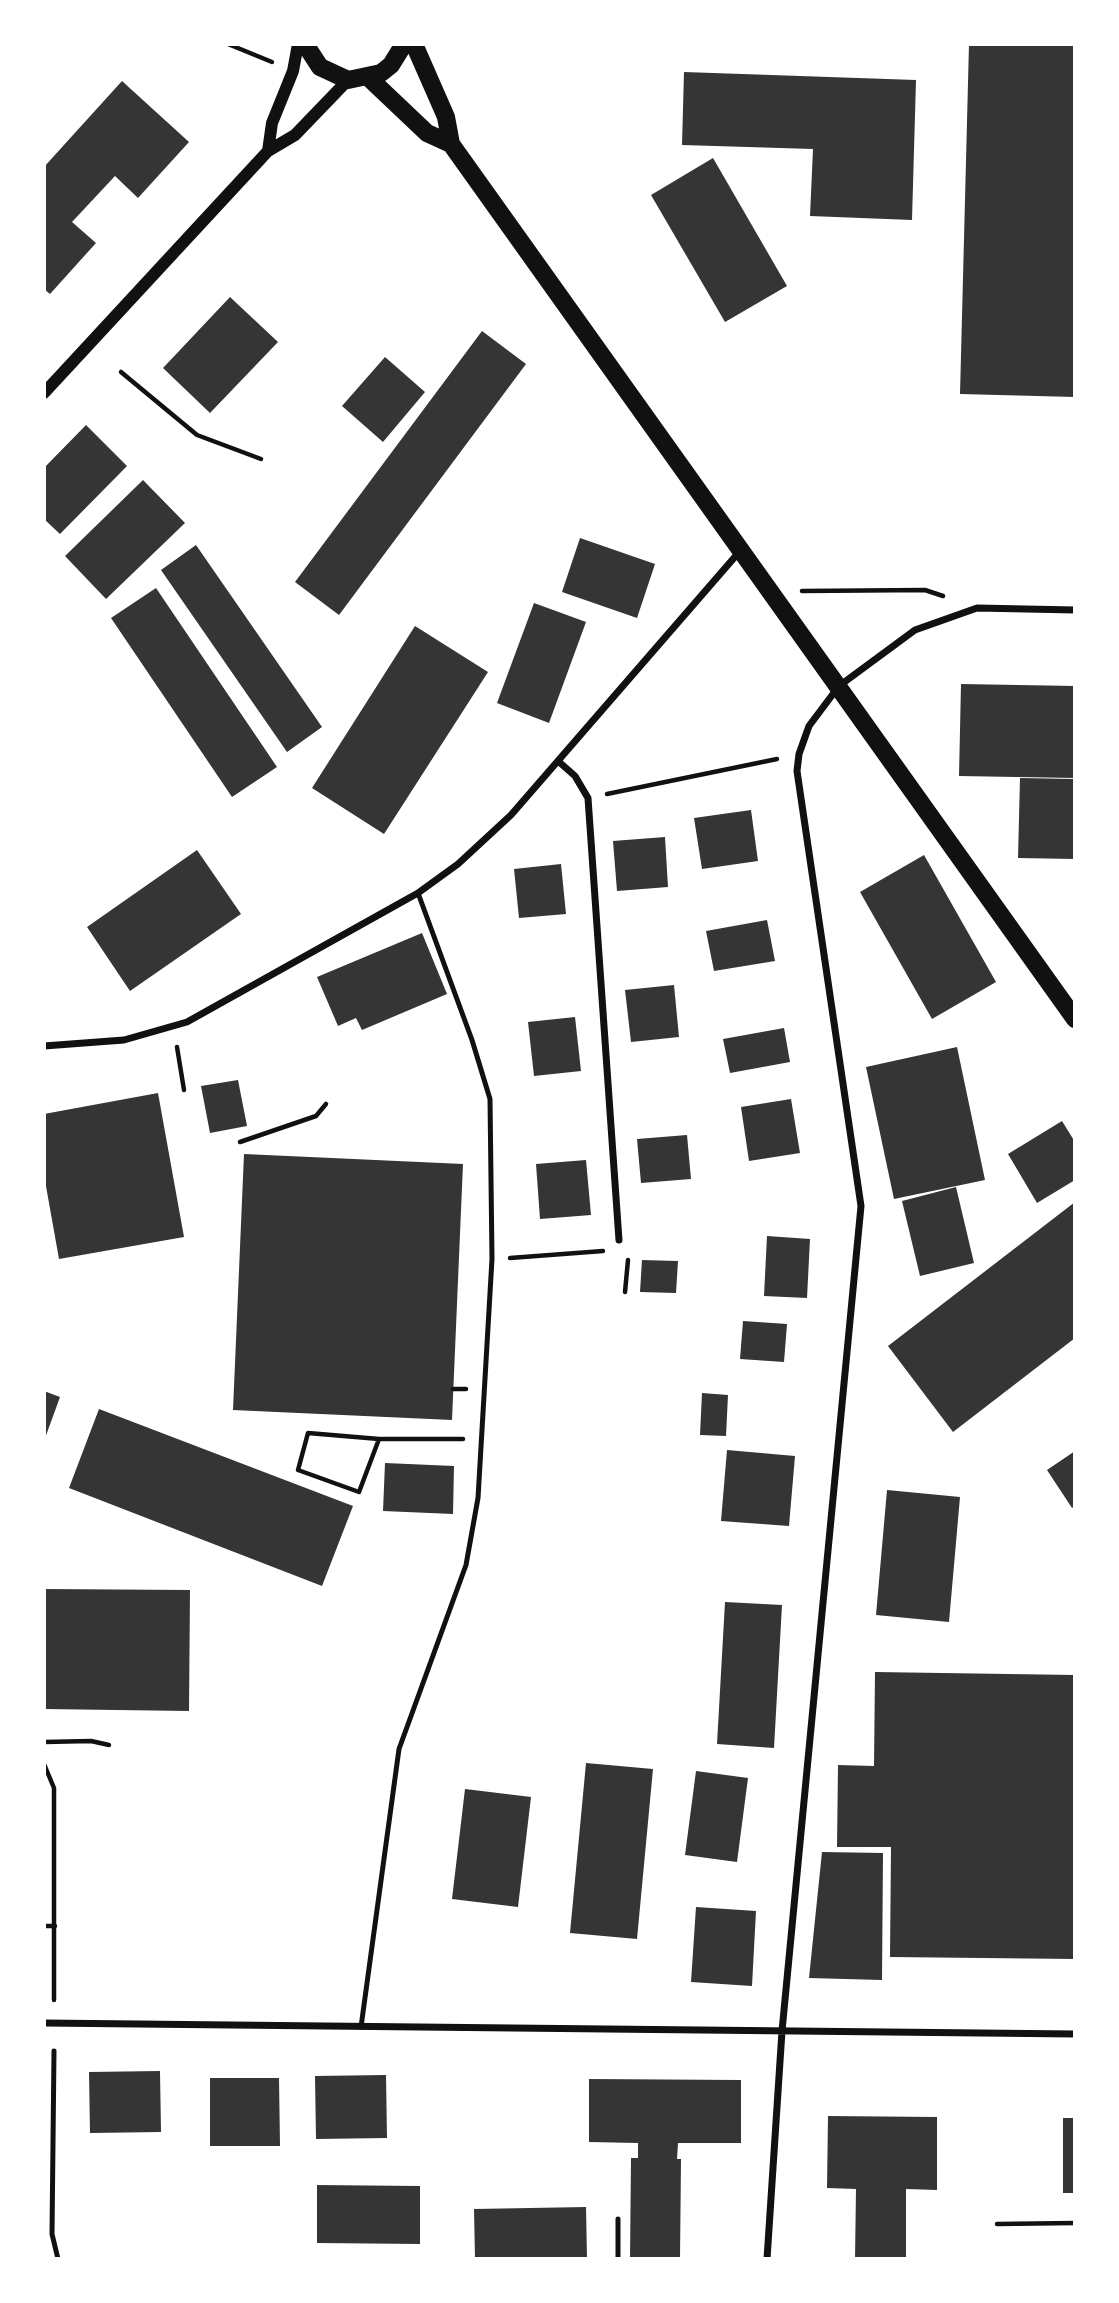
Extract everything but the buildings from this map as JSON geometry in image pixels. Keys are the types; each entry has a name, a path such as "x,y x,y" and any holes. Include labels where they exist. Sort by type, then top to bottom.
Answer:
{"main road":[{"path":"305,44 320,66 348,80 369,78 391,65 404,44"},
{"path":"414,44 446,117 451,144 1075,1019"},
{"path":"369,78 427,133 451,144"}],"street":[{"path":"268,151 272,123 293,71 298,44"},
{"path":"44,393 268,151 295,135 348,80"},
{"path":"44,1046 124,1040 187,1022 418,893 458,864 493,831 558,761 626,678 741,550"},
{"path":"767,2259 782,2031 861,1206 797,771 799,754 810,726 839,686 915,630 977,608 1075,610"},
{"path":"558,761 575,776 588,798 619,1240"},
{"path":"44,2024 1075,2034"}],"lane":[{"path":"361,2027 399,1749 466,1565 478,1498 492,1259 490,1099 472,1040 418,893"},
{"path":"619,1240 619,1250"},
{"path":"54,2051 52,2234 58,2259"},
{"path":"618,2219 618,2259"}],"path":[{"path":"228,44 278,64"},
{"path":"121,372 197,435 261,459"},
{"path":"800,591 925,590 977,608"},
{"path":"588,798 778,759"},
{"path":"174,1026 184,1090"},
{"path":"240,1142 316,1115 326,1104"},
{"path":"492,1259 629,1250 625,1292"},
{"path":"379,1439 359,1492 298,1470 308,1433 379,1439 450,1439"},
{"path":"44,1742 91,1741 109,1745"},
{"path":"44,1764 54,1788 54,2000"},
{"path":"44,1926 55,1926"},
{"path":"997,2224 1075,2224"}]}
